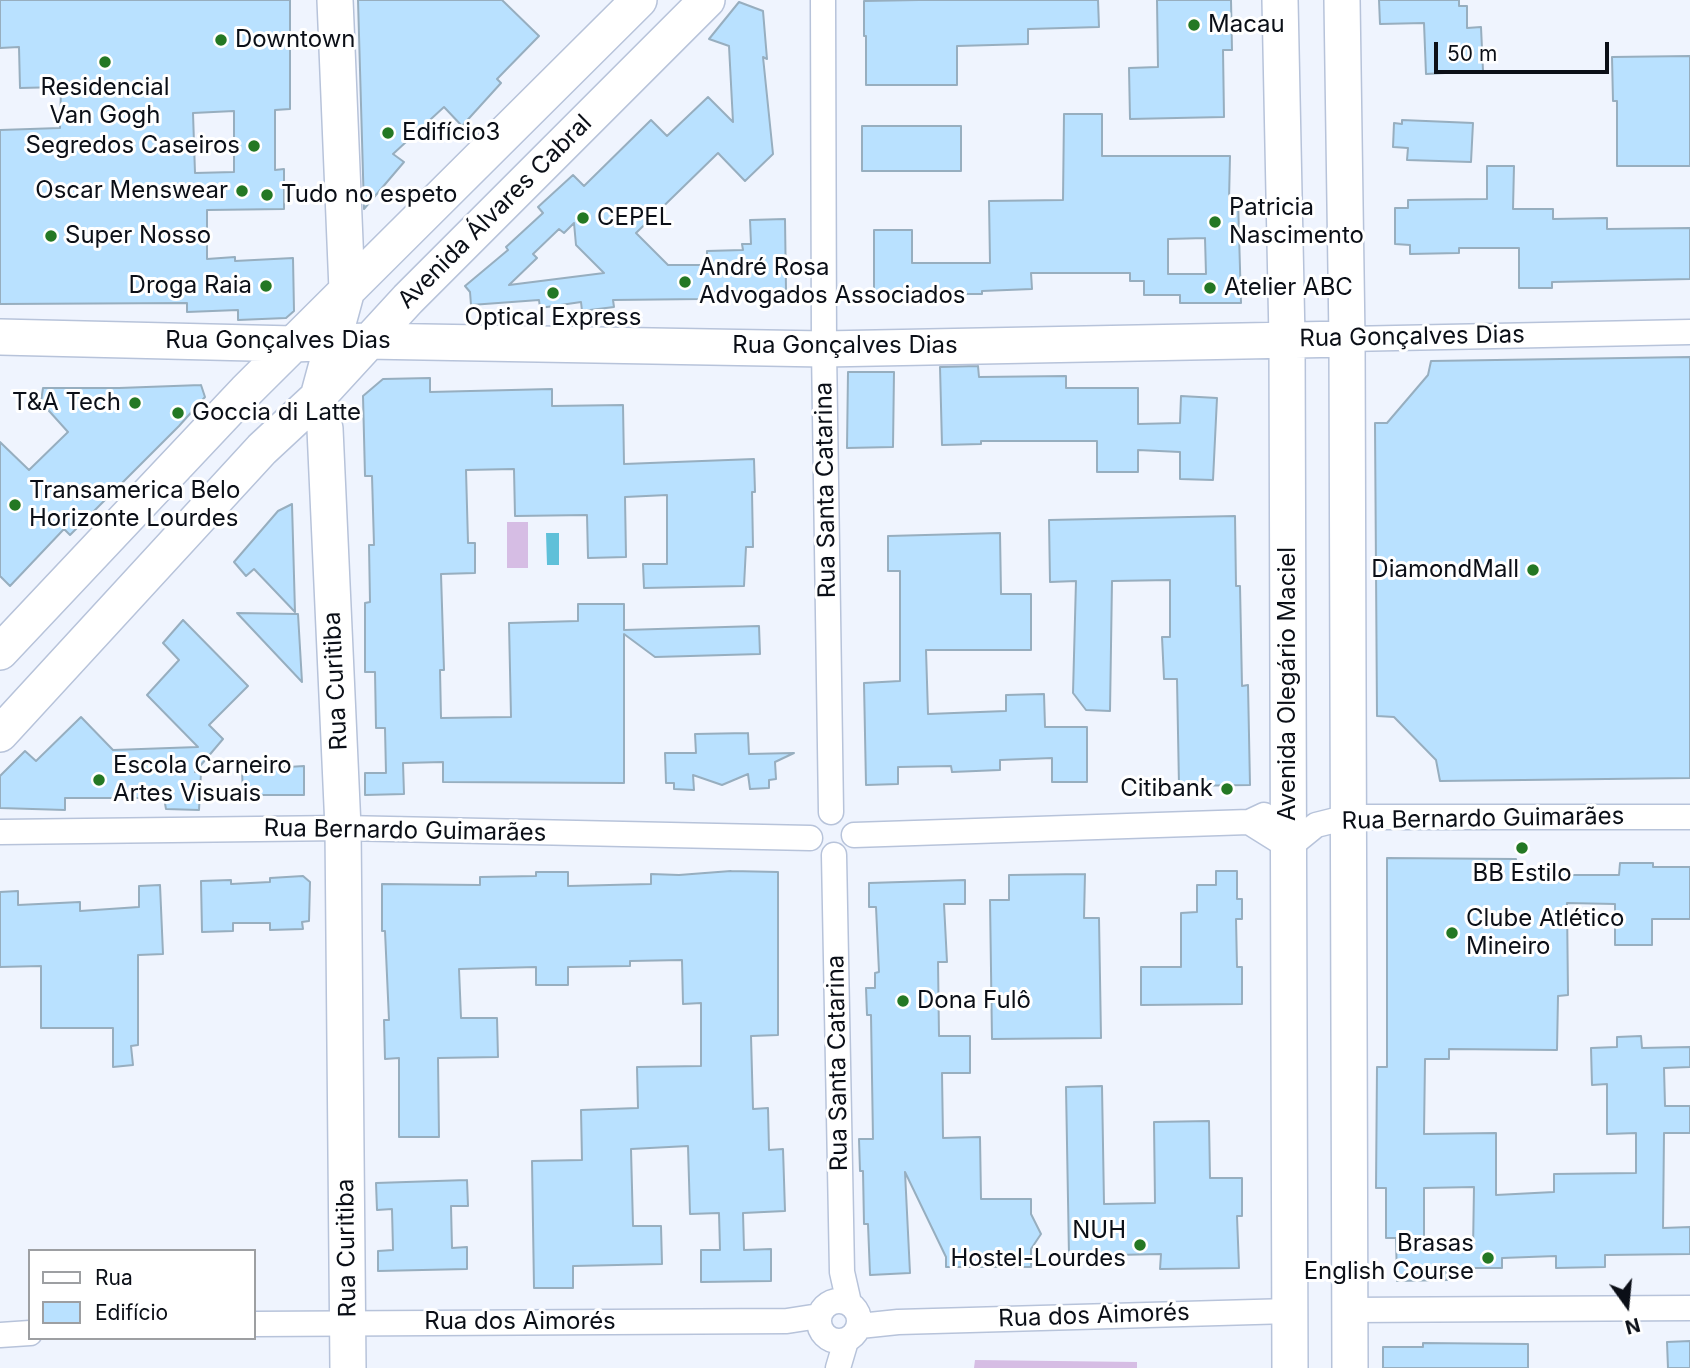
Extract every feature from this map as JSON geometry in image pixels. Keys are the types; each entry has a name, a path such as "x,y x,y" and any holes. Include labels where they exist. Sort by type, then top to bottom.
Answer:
{"street":[{"path":"335,0 350,341"},
{"name":"Avenida Álvares Cabral","path":"0,652 250,387 639,0"},
{"name":"Avenida Álvares Cabral","path":"0,734 262,449 318,397 350,341 707,0"},
{"name":"Rua Santa Catarina","path":"822,0 831,812"},
{"name":"Avenida Olegário Maciel","path":"1280,0 1287,339 1290,1368"},
{"path":"1342,0 1348,339 1350,1368"},
{"name":"Rua Gonçalves Dias","path":"0,337 295,344 350,341 824,349 1690,332"},
{"path":"250,387 318,397"},
{"name":"Rua Curitiba","path":"318,397 325,429 343,828 348,1368"},
{"path":"854,835 1249,822 1269,814 1288,794"},
{"path":"831,812 842,815 851,823 854,835 850,846 834,855 817,849 810,838 812,826 819,816 831,812"},
{"name":"Rua Bernardo Guimarães","path":"1289,847 1316,825 1348,817 1690,817"},
{"path":"1249,822 1289,847"},
{"name":"Rua Bernardo Guimarães","path":"0,832 343,828 810,838"},
{"name":"Rua Santa Catarina","path":"834,855 842,1272 837,1368"},
{"path":"1350,1310 1690,1308"},
{"name":"Rua dos Aimorés","path":"256,1324 898,1322 1290,1311"},
{"path":"0,1335 28,1333"}],"shaded area":[{"path":"507,522 528,522 528,568 507,568"},
{"path":"975,1360 1137,1362 1137,1368 974,1368"}],"water":[{"path":"546,533 559,533 559,565 547,565"}],"building":[{"path":"0,0 290,0 290,109 275,110 275,170 284,169 284,209 207,210 207,259 235,257 235,261 293,258 294,311 286,318 238,320 238,310 187,312 187,303 0,304 0,130 60,128 61,87 20,88 19,47 0,48","holes":["234,111 234,172 195,173 193,113"]},
{"path":"358,0 502,0 539,36 497,79 501,83 462,126 444,107 393,154 404,162 364,209"},
{"path":"1098,0 1099,27 1028,29 1028,44 957,46 957,85 866,85 864,1"},
{"path":"1157,0 1231,0 1232,50 1223,50 1224,117 1130,119 1129,68 1158,67"},
{"path":"1379,0 1459,0 1459,6 1467,6 1467,28 1481,27 1483,71 1426,74 1424,23 1380,24"},
{"path":"739,2 763,11 767,59 763,57 773,154 745,181 718,153 636,233 668,265 707,265 707,251 743,250 742,244 751,244 750,220 785,219 786,290 702,293 702,299 613,300 614,307 582,311 581,302 540,308 539,300 471,305 470,292 465,286 508,250 506,247 543,213 538,207 573,175 584,186 651,120 667,136 708,97 733,122 729,46 709,39","holes":["574,223 576,245 604,273 509,285 537,258 533,254 559,229 564,233"]},
{"path":"1690,56 1690,166 1617,166 1617,101 1613,101 1612,57"},
{"path":"1064,114 1102,114 1102,156 1230,156 1229,200 1238,199 1241,303 1180,303 1180,295 1144,295 1144,281 1130,281 1130,273 1031,273 1032,289 982,291 982,294 874,294 874,230 912,230 912,263 990,263 989,201 1063,200","holes":["1205,238 1206,274 1168,274 1168,239"]},
{"path":"1402,120 1473,123 1471,162 1407,160 1408,148 1393,147 1394,123 1402,124"},
{"path":"862,126 961,126 961,171 862,171"},
{"path":"1487,166 1514,166 1513,209 1553,209 1553,219 1607,218 1607,229 1690,228 1690,279 1552,282 1552,288 1519,288 1519,248 1459,248 1459,253 1410,254 1410,245 1395,244 1395,208 1408,208 1408,200 1487,199"},
{"name":"DiamondMall","path":"1690,357 1690,778 1440,781 1436,760 1394,717 1377,716 1375,423 1387,423 1428,375 1431,361"},
{"path":"978,366 979,377 1066,376 1066,388 1138,388 1138,424 1180,423 1181,396 1217,398 1213,480 1180,479 1180,452 1138,450 1138,472 1097,472 1097,441 981,441 981,444 942,445 940,367"},
{"path":"848,372 894,372 893,447 847,448"},
{"path":"430,378 430,392 552,389 552,406 623,405 624,464 754,459 753,547 746,547 744,586 644,588 643,564 667,564 667,495 625,497 626,557 588,558 587,515 515,516 514,469 466,470 468,543 475,543 475,573 441,574 444,670 440,670 441,718 511,717 509,623 578,621 578,604 624,604 624,630 759,626 760,654 655,657 624,634 624,783 443,782 443,762 403,763 404,794 365,795 365,773 386,773 385,728 376,728 375,672 365,672 365,603 370,602 369,545 374,545 372,476 365,476 363,396 383,379"},
{"path":"201,385 205,397 70,535 64,529 10,586 0,576 0,442 29,470 68,432 41,402 43,388"},
{"path":"292,504 295,612 254,569 246,576 234,562 278,511"},
{"path":"1235,516 1236,586 1240,586 1242,686 1248,685 1250,785 1179,786 1177,679 1164,679 1162,637 1170,637 1170,580 1112,581 1110,711 1086,710 1073,693 1076,581 1050,582 1049,520"},
{"path":"1000,533 1001,594 1031,594 1031,650 926,650 928,714 1006,711 1006,695 1044,694 1045,727 1087,727 1087,782 1052,782 1052,758 1000,760 1000,770 952,772 951,766 898,767 898,784 866,785 864,683 900,681 900,571 888,571 888,536"},
{"path":"237,613 298,614 302,682"},
{"path":"183,620 248,686 209,725 223,739 195,772 201,772 199,810 166,809 164,798 65,798 65,810 0,808 0,776 25,751 36,761 81,717 113,750 198,747 147,695 179,660 163,643"},
{"path":"748,733 749,754 794,753 775,762 776,779 769,780 769,788 750,789 748,774 722,785 693,775 694,790 674,789 674,783 666,783 665,753 696,753 695,734"},
{"path":"304,766 304,795 243,795 242,770"},
{"path":"1387,858 1516,859 1517,870 1566,869 1567,875 1619,875 1620,863 1653,863 1653,867 1690,867 1690,919 1652,919 1652,945 1615,945 1615,904 1567,903 1568,995 1558,996 1557,1050 1449,1049 1449,1059 1425,1059 1424,1134 1496,1133 1496,1195 1554,1192 1554,1174 1636,1173 1636,1133 1607,1134 1607,1084 1592,1085 1591,1048 1617,1047 1617,1037 1641,1036 1642,1048 1690,1047 1690,1067 1664,1068 1665,1106 1690,1106 1690,1133 1664,1133 1663,1228 1690,1227 1690,1254 1605,1255 1605,1267 1556,1268 1556,1256 1502,1258 1502,1268 1446,1268 1447,1280 1397,1281 1396,1238 1386,1238 1386,1188 1376,1188 1377,1067 1387,1067","holes":["1474,1187 1473,1250 1424,1251 1424,1188"]},
{"path":"1216,871 1237,871 1237,899 1242,899 1242,919 1236,919 1237,967 1242,967 1242,1004 1141,1005 1141,967 1181,967 1181,913 1197,912 1197,885 1216,885"},
{"path":"536,872 568,872 568,886 651,884 651,874 778,872 778,1035 751,1036 753,1109 768,1108 769,1150 783,1149 785,1211 743,1213 744,1250 771,1249 771,1281 701,1282 701,1250 720,1250 719,1213 690,1214 688,1146 631,1149 633,1226 661,1226 662,1264 573,1266 573,1288 534,1288 532,1161 582,1160 581,1110 638,1108 637,1067 701,1066 701,1003 683,1004 682,960 630,961 630,966 568,967 568,985 536,985 536,967 459,969 461,1018 497,1018 498,1057 438,1058 439,1137 399,1137 399,1058 385,1059 384,1020 389,1020 385,931 382,931 382,884 480,885 480,877 536,876"},
{"path":"1085,874 1084,918 1099,918 1101,1038 992,1039 990,900 1009,900 1009,875"},
{"path":"303,876 310,882 309,921 302,922 303,929 270,930 270,923 233,923 233,931 202,932 201,881 231,880 231,884 270,882 270,878"},
{"path":"965,880 965,904 944,904 947,962 938,962 939,1036 970,1036 970,1073 942,1073 943,1138 980,1137 981,1199 1031,1199 1031,1214 1041,1234 1031,1249 1031,1267 946,1267 946,1257 905,1172 910,1273 870,1275 868,1224 864,1224 863,1171 860,1171 859,1139 873,1139 871,1015 867,1015 866,988 875,988 875,973 879,972 876,907 869,907 869,883"},
{"path":"160,885 163,954 138,955 138,1045 131,1046 133,1065 113,1067 113,1028 41,1028 41,966 0,967 0,892 18,891 18,905 80,902 80,911 139,907 139,886"},
{"path":"1102,1086 1104,1204 1155,1203 1154,1122 1209,1121 1210,1178 1242,1178 1242,1216 1237,1216 1239,1268 1160,1269 1161,1254 1069,1256 1066,1087"},
{"path":"467,1180 468,1206 451,1206 452,1248 467,1247 467,1269 378,1271 378,1251 393,1250 392,1209 377,1210 376,1183"},
{"path":"1690,1341 1690,1368 1668,1368 1667,1342"},
{"path":"1423,1343 1528,1344 1528,1368 1383,1368 1383,1347 1423,1347"}],"place":[{"name":"Macau","path":"1194,25"},
{"name":"Downtown","path":"221,40"},
{"name":"Residencial Van Gogh","path":"105,62"},
{"name":"Edifício3","path":"388,133"},
{"name":"Segredos Caseiros","path":"254,146"},
{"name":"Oscar Menswear","path":"242,191"},
{"name":"Tudo no espeto","path":"267,195"},
{"name":"CEPEL","path":"583,218"},
{"name":"Patricia Nascimento","path":"1215,222"},
{"name":"Super Nosso","path":"51,236"},
{"name":"André Rosa Advogados Associados","path":"685,282"},
{"name":"Droga Raia","path":"266,286"},
{"name":"Atelier ABC","path":"1210,288"},
{"name":"Optical Express","path":"553,293"},
{"name":"T&A Tech","path":"135,403"},
{"name":"Goccia di Latte","path":"178,413"},
{"name":"Transamerica Belo Horizonte Lourdes","path":"15,505"},
{"name":"DiamondMall","path":"1533,570"},
{"name":"Escola Carneiro Artes Visuais","path":"99,780"},
{"name":"Citibank","path":"1227,789"},
{"name":"BB Estilo","path":"1522,848"},
{"name":"Clube Atlético Mineiro","path":"1452,933"},
{"name":"Dona Fulô","path":"903,1001"},
{"name":"NUH Hostel-Lourdes","path":"1140,1245"},
{"name":"Brasas English Course","path":"1488,1258"}]}
